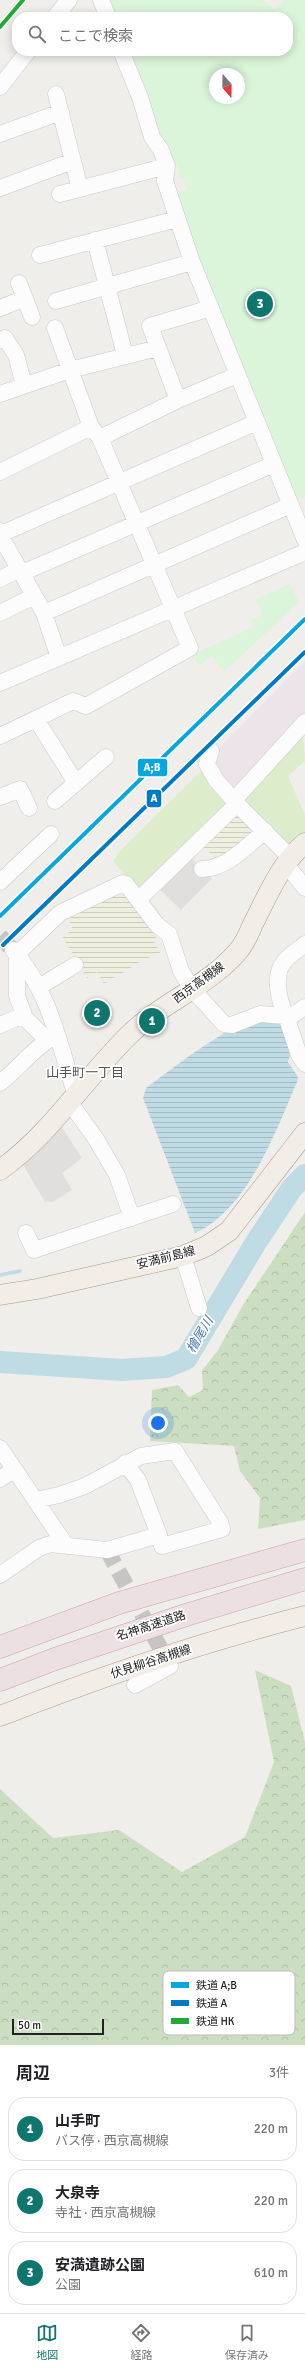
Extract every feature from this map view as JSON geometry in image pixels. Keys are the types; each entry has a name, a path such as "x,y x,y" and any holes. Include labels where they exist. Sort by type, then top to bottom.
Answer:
{"highway":[{"path":"0,1647 204,1568 305,1539"},
{"path":"119,1602 305,1550"},
{"name":"名神高速道路","path":"0,1680 55,1659 179,1617 305,1579"}],"main road":[{"name":"西京高槻線","path":"0,1170 16,1159 73,1099 128,1035 153,1015 218,970 240,949 288,860 305,843"},
{"name":"安満前島線","path":"0,1295 37,1289 183,1256 207,1246 229,1231 305,1133"},
{"name":"伏見柳谷高槻線","path":"0,1716 68,1690 200,1645 305,1616"}],"street":[{"path":"59,12 69,0"},
{"path":"101,0 106,12"},
{"path":"0,87 24,56"},
{"path":"123,56 152,137 161,150 167,166 165,181 192,262 305,540"},
{"path":"56,94 80,189"},
{"path":"0,134 61,112"},
{"path":"0,188 73,161"},
{"path":"60,194 167,166"},
{"path":"40,255 177,219"},
{"path":"95,240 124,355"},
{"path":"56,301 192,262"},
{"path":"19,283 32,317"},
{"path":"0,308 25,298"},
{"path":"178,400 150,326 211,308"},
{"path":"0,736 73,700 86,706 190,648 137,523 96,433 70,370 55,328"},
{"path":"2,334 16,355 24,385"},
{"path":"0,394 70,370 124,355 158,348"},
{"path":"0,472 237,375"},
{"path":"59,658 44,613 4,544 1,532 119,483 257,422"},
{"path":"0,579 137,523 274,464"},
{"path":"44,613 291,505"},
{"path":"0,683 305,552"},
{"path":"0,613 34,596"},
{"path":"36,719 76,783"},
{"path":"138,900 235,802 305,722"},
{"path":"211,751 207,764 216,780 235,802 265,831 288,860 305,888"},
{"path":"55,801 106,757"},
{"path":"0,797 20,789 29,808"},
{"path":"202,869 214,867 230,860 265,831"},
{"path":"0,882 51,834"},
{"path":"14,951 60,913 112,887 126,884 157,925 169,934 182,971 192,989 220,1020 228,1025 260,1014 286,1018 305,1007"},
{"path":"305,944 282,963 278,973 278,984 286,1018 299,1055 305,1064"},
{"path":"14,951 28,969 38,987 52,1038 73,1099 117,1175 132,1218"},
{"path":"14,951 17,996 24,1015 52,1038"},
{"path":"38,987 74,965"},
{"path":"0,1025 24,1015"},
{"path":"0,1082 21,1066 52,1038"},
{"path":"26,1233 34,1250 173,1204"},
{"path":"183,1256 199,1308"},
{"path":"0,1448 65,1544"},
{"path":"35,1500 59,1495 85,1486 125,1463 141,1456 175,1451 220,1522 222,1529 162,1546 141,1485 134,1472 125,1463"},
{"path":"0,1479 14,1468"},
{"path":"0,1575 39,1548 50,1544 65,1544 107,1550 159,1535"},
{"path":"135,1685 170,1666"}],"shaded area":[{"path":"305,661 305,720 234,795 213,772 213,754"},
{"path":"189,856 212,879 181,910 157,887"},
{"path":"61,1126 82,1158 62,1173 72,1190 53,1202 45,1202 22,1163"}],"green space":[{"path":"104,0 263,0 275,10 284,0 305,0 305,500 294,495 244,378 174,194 187,190 183,178 178,179 179,172 176,164 170,166 126,56 293,56 293,12 108,12"},
{"path":"290,584 299,602 224,672 212,656 199,666 193,654 254,627 251,620 262,615 256,599"},
{"path":"303,733 305,761 288,776 305,815 305,838 292,849 240,802"},
{"path":"203,769 231,804 139,891 113,861 119,852"},
{"path":"236,810 259,831 217,860 200,844"},
{"path":"123,887 159,933 154,941 160,953 143,960 104,984 97,972 87,978 62,936 73,930 68,919"},
{"path":"305,1212 305,1520 258,1529 260,1498 240,1471 234,1446 150,1441 152,1390 178,1385 189,1397 203,1390 202,1371 218,1350 243,1305"},
{"path":"255,1670 291,1686 305,1742 305,2045 0,2045 0,1789 53,1838 119,1830 182,1872 245,1837 274,1762"}],"water":[{"path":"256,1019 279,1020 290,1054 288,1062 298,1077 297,1082 269,1146 258,1168 245,1188 214,1222 195,1233 143,1098 146,1088 189,1056 233,1027"}],"waterway":[{"name":"檜尾川","path":"0,1362 122,1370 166,1367 186,1359 255,1244 292,1188 305,1175"},
{"path":"0,1275 20,1271"}],"tunnel":[{"path":"0,936 10,947"},
{"path":"107,1550 170,1666"}],"rail line":[{"name":"HK","path":"13,12 23,0"},
{"name":"HK","path":"0,27 12,13"},
{"name":"A;B","path":"0,916 305,619"},
{"name":"A","path":"3,945 305,652"}],"place":[{"name":"安満遺跡公園","path":"260,304"},
{"name":"大泉寺","path":"97,1013"},
{"name":"山手町","path":"152,1021"}],"district":[{"name":"山手町一丁目","path":"85,1073"}]}
